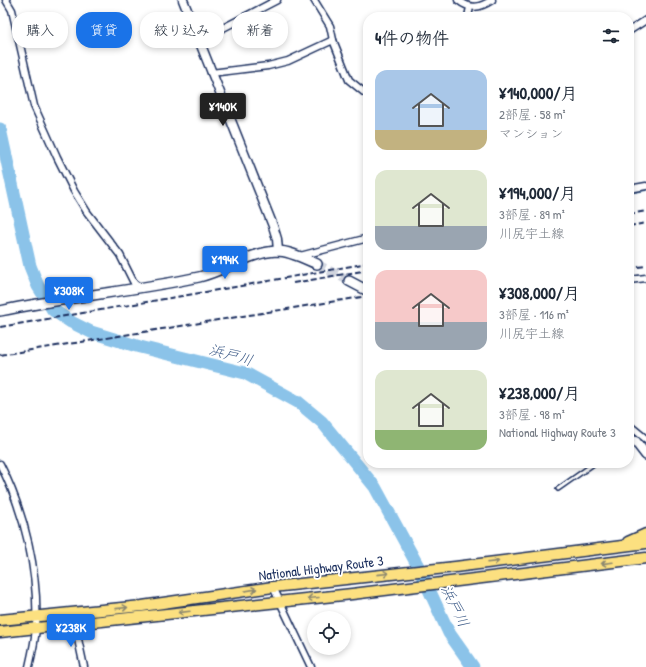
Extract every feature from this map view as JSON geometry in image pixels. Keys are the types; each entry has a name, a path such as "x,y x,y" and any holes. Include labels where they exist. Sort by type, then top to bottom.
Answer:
{"highway":[{"path":"609,548 635,540 646,534"},
{"name":"National Highway Route 3","path":"0,620 142,606 344,578 455,567 646,543"},
{"name":"National Highway Route 3","path":"0,632 352,594 646,558"}],"main road":[{"path":"1,311 136,289 201,276 264,253 278,251 300,256 317,264"},
{"path":"348,281 363,288"},
{"path":"634,441 646,455"}],"street":[{"path":"6,0 12,10 34,106 57,157 80,202 120,255 136,289"},
{"path":"183,0 187,12"},
{"path":"224,28 277,0"},
{"path":"314,0 330,26 333,40 349,80 363,92"},
{"path":"458,0 470,7 482,6 492,0"},
{"path":"469,12 470,7"},
{"path":"634,28 646,20"},
{"path":"211,73 268,66 288,61 333,40"},
{"path":"201,48 273,226 277,239 278,251"},
{"path":"634,188 646,186"},
{"path":"300,256 363,239"},
{"path":"634,279 646,278"},
{"path":"634,429 646,439"},
{"path":"0,464 10,484 24,526 32,567 36,628 29,667"},
{"path":"273,587 278,601 311,667"},
{"path":"76,625 84,667"}],"lane":[{"path":"558,489 588,468"}],"waterway":[{"name":"浜戸川","path":"0,129 30,266 38,286 53,310 71,322 91,332 140,347 245,373 298,402 322,422 375,487 419,568 449,633 473,667"},
{"path":"634,192 646,190"}],"tunnel":[{"path":"317,264 349,281"}],"railway":[{"path":"634,213 646,211"},
{"path":"634,225 646,223"},
{"path":"0,327 363,264"},
{"path":"634,267 646,266"},
{"path":"293,283 363,271"},
{"path":"0,355 363,297"}]}
